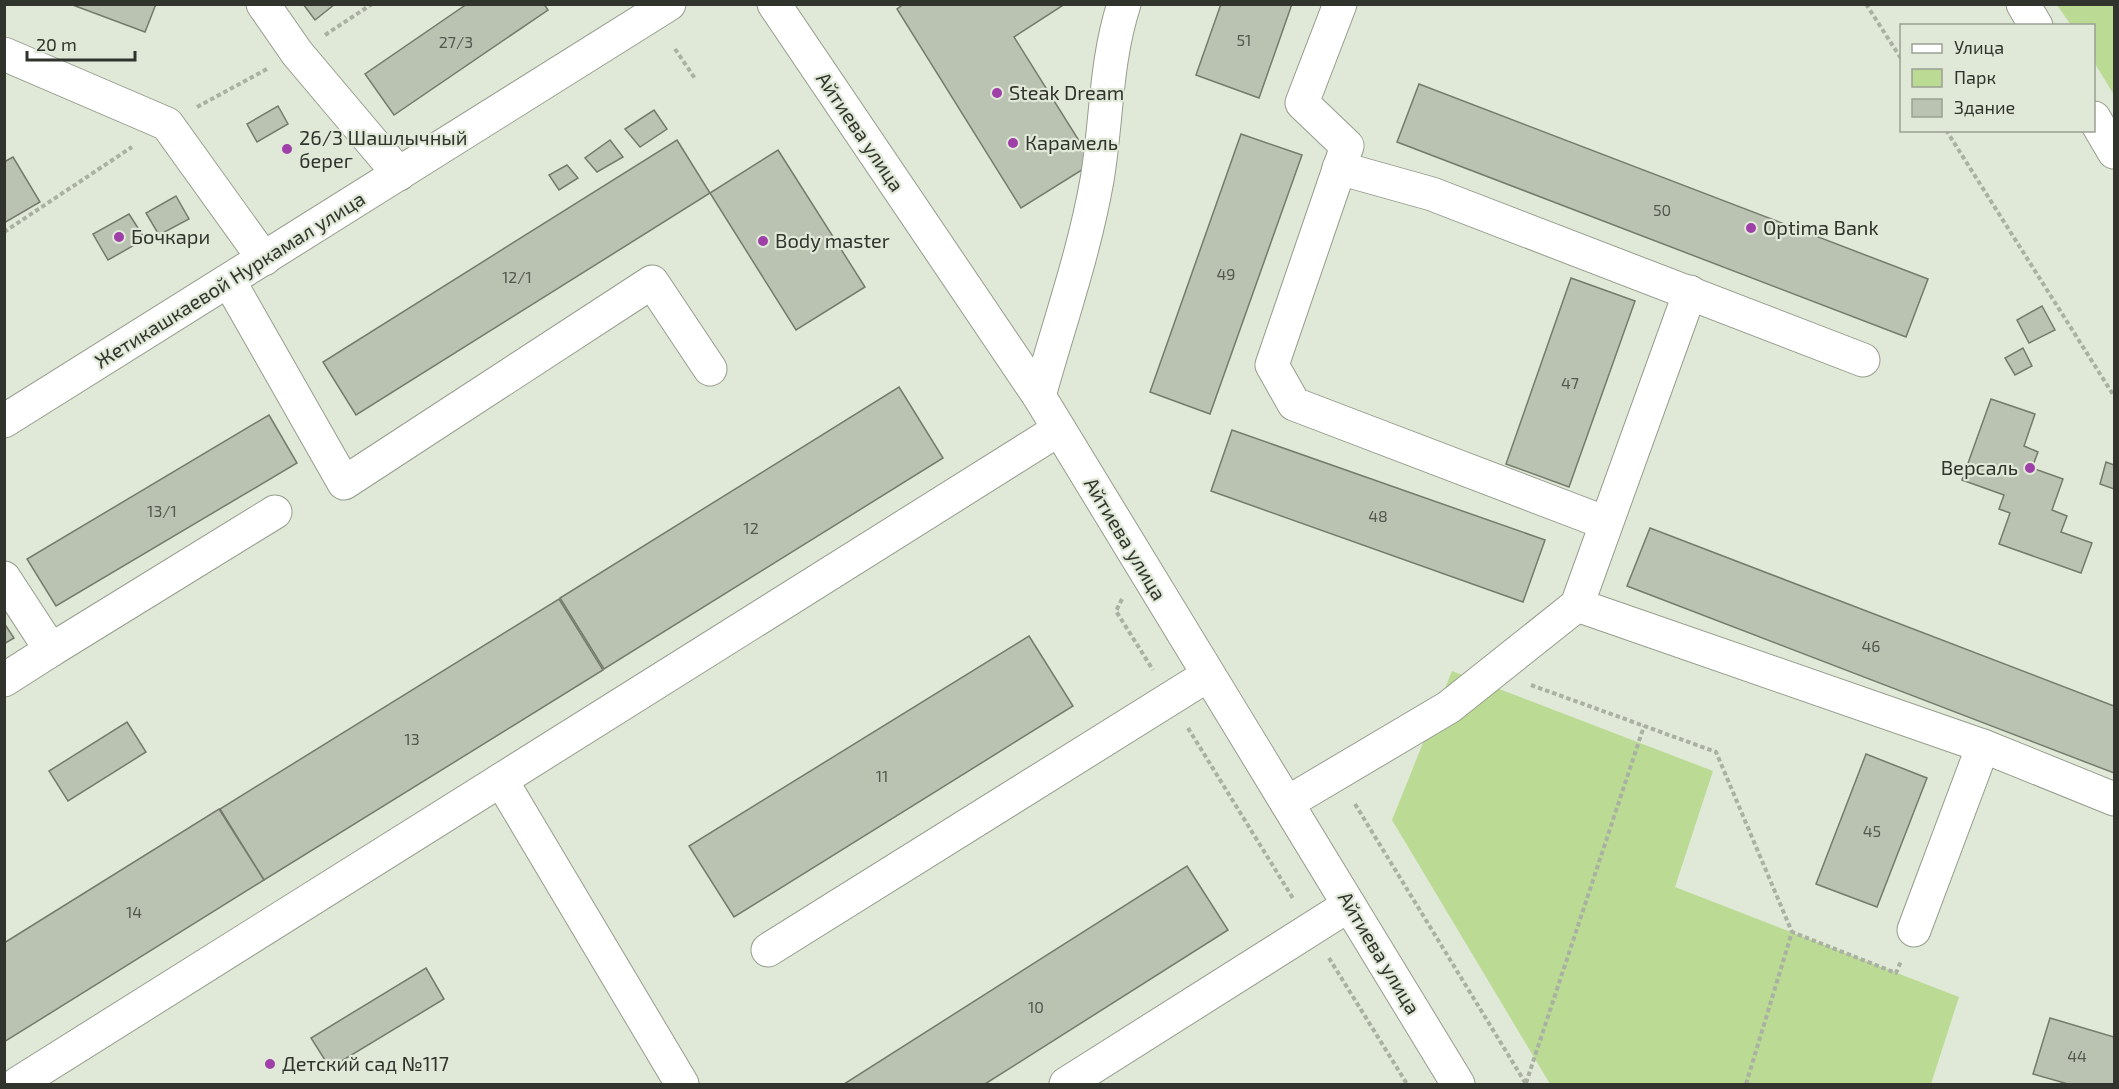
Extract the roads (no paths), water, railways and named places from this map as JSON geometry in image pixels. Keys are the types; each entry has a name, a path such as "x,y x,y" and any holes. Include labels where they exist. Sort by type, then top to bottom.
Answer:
{"street":[{"path":"263,4 297,53 399,174"},
{"name":"Жетикашкаевой Нуркамал улица","path":"4,422 669,4"},
{"name":"Айтиева улица","path":"774,4 1039,396 1458,1084"},
{"path":"1039,396 1080,260 1103,146 1106,91 1114,33 1124,4"},
{"path":"1340,4 1302,103 1347,146 1272,365 1293,404 1606,524"},
{"path":"2024,4 2035,24"},
{"path":"4,54 167,124 264,259"},
{"path":"2095,120 2115,152"},
{"path":"1339,168 1432,194 1863,360"},
{"path":"229,281 344,483 652,282 710,369"},
{"path":"1287,803 1449,707 1577,605 1690,292"},
{"path":"17,1084 1058,430"},
{"path":"4,680 275,512"},
{"path":"4,578 51,650"},
{"path":"1577,605 1983,746 2115,799"},
{"path":"768,950 1208,675"},
{"path":"1914,930 1983,746"},
{"path":"501,780 682,1084"},
{"path":"1066,1084 1349,905"}],"place":[{"name":"Steak Dream","path":"997,93"},
{"name":"Карамель","path":"1013,143"},
{"name":"26/3 Шашлычный берег","path":"287,149"},
{"name":"Optima Bank","path":"1751,228"},
{"name":"Бочкари","path":"119,237"},
{"name":"Body master","path":"763,241"},
{"name":"Версаль","path":"2030,468"},
{"name":"Детский сад №117","path":"270,1064"}]}
